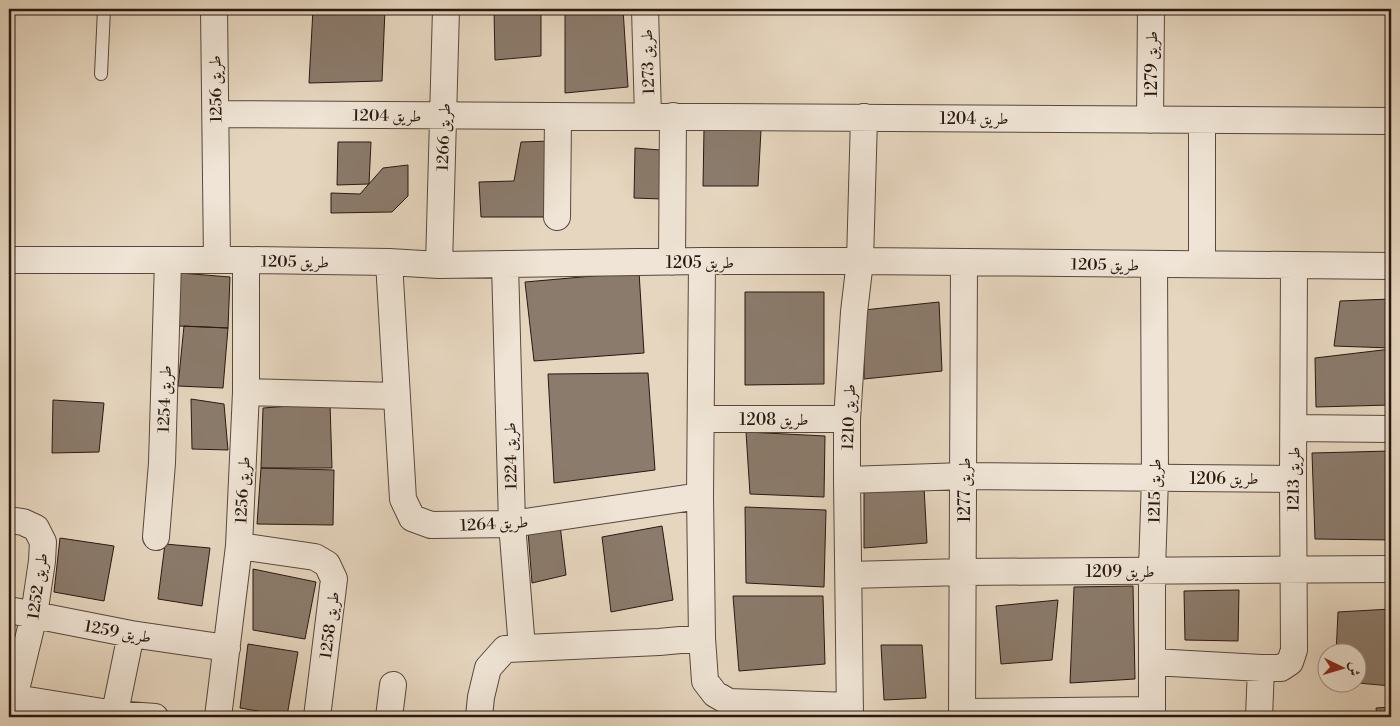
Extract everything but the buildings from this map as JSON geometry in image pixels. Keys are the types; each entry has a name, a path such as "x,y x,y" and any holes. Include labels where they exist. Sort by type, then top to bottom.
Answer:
{"street":[{"name":"طريق 1256","path":"214,9 217,260"},
{"name":"طريق 1266","path":"439,264 446,9"},
{"name":"طريق 1273","path":"645,9 660,116 672,262"},
{"name":"طريق 1279","path":"1150,120 1151,9"},
{"name":"طريق 1204","path":"216,114 1391,121"},
{"path":"557,217 558,116"},
{"name":"طريق 1210","path":"850,712 847,419 854,312 860,261 864,117"},
{"path":"1202,120 1202,264"},
{"name":"طريق 1205","path":"9,260 246,260 439,264 860,261 1391,266"},
{"name":"طريق 1256","path":"218,717 239,546 246,392 246,260"},
{"name":"طريق 1254","path":"156,536 162,463 168,261"},
{"name":"طريق 1264","path":"389,262 403,499 412,518 431,525 512,524 700,496"},
{"path":"702,262 700,496 702,638 705,681 722,698 850,712"},
{"name":"طريق 1277","path":"962,715 964,262"},
{"name":"طريق 1224","path":"505,264 512,524 522,648"},
{"name":"طريق 1215","path":"1152,714 1152,570 1155,478 1154,264"},
{"name":"طريق 1213","path":"1153,662 1281,668 1290,662 1294,650 1294,265"},
{"path":"246,392 396,396"},
{"name":"طريق 1208","path":"702,419 847,419"},
{"path":"1294,428 1391,429"},
{"name":"طريق 1206","path":"847,480 964,476 1293,479"},
{"name":"طريق 1252","path":"9,520 23,522 36,528 43,542 34,616 11,704"},
{"name":"طريق 1258","path":"239,546 315,557 327,564 334,579 317,717"},
{"name":"طريق 1209","path":"848,575 963,572 1391,569"},
{"name":"طريق 1259","path":"9,610 131,634 227,648"},
{"path":"114,715 131,634"},
{"path":"479,717 481,697 488,668 505,649 659,642 702,638"},
{"path":"1259,717 1261,668"},
{"path":"390,717 393,685"},
{"path":"11,704 114,715 155,717"},
{"path":"962,715 1152,714"}],"lane":[{"path":"101,74 104,9"}]}
